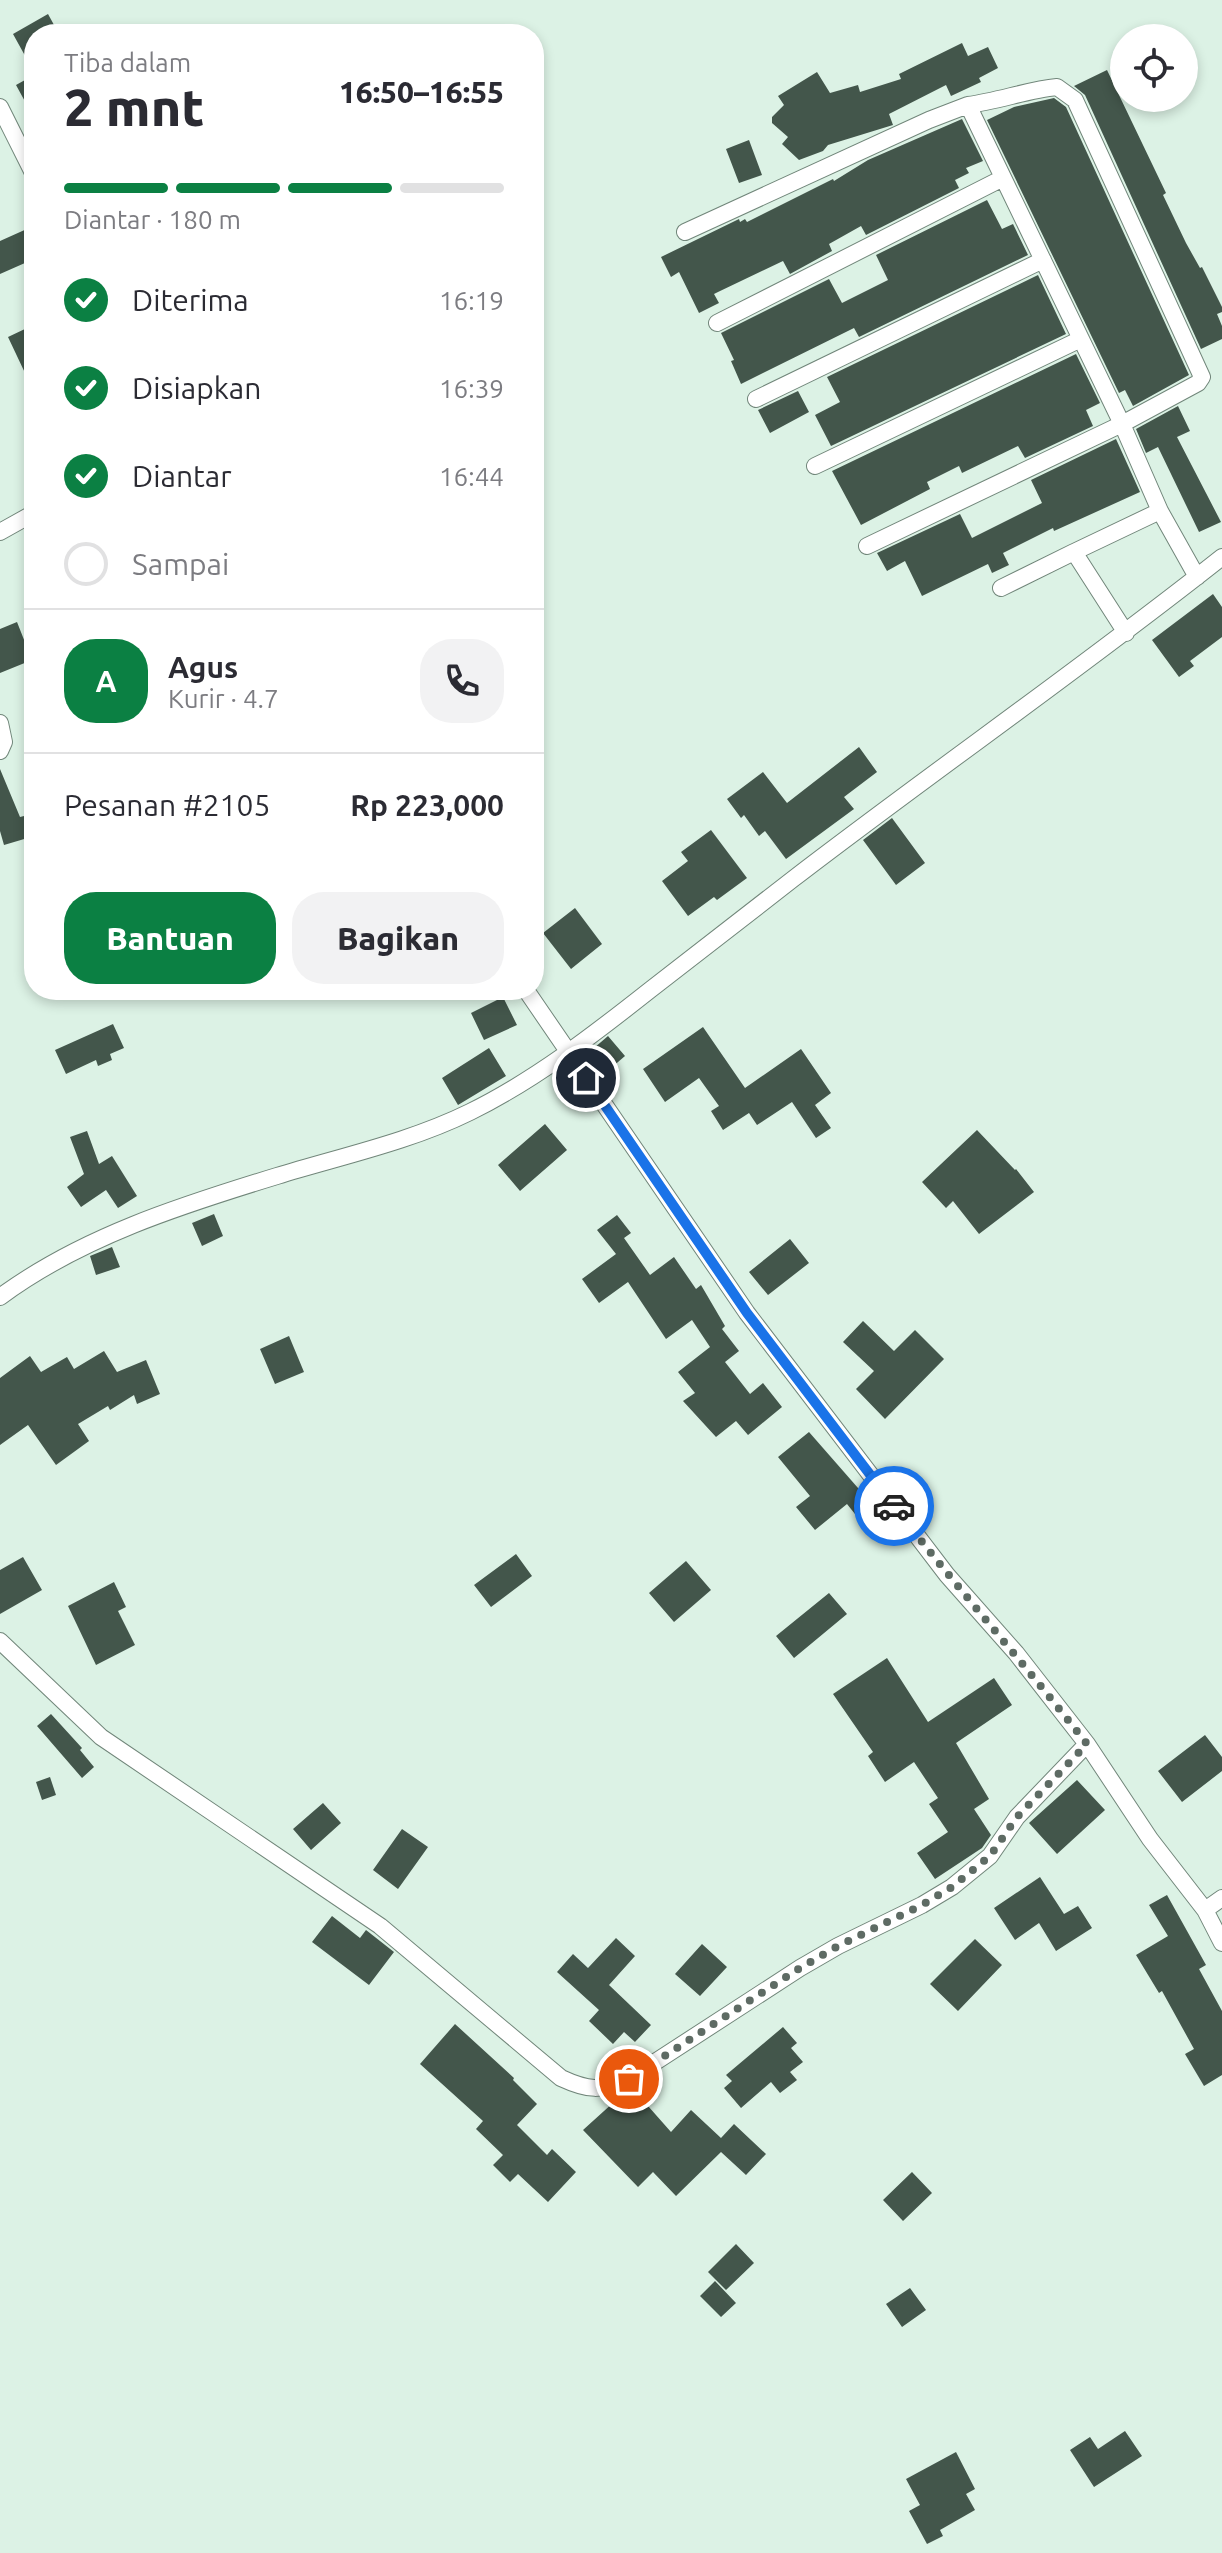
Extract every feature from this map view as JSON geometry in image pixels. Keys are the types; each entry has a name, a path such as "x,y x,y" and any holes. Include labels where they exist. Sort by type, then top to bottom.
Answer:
{"street":[{"path":"685,232 968,105 1034,89 1057,87 1075,100 1202,373 1198,383 1122,424 867,546"},
{"path":"968,105 1122,424 1160,511 1197,577"},
{"path":"0,107 24,155"},
{"path":"717,323 1003,178"},
{"path":"756,399 1043,260"},
{"path":"815,466 1081,339"},
{"path":"1001,588 1160,511"},
{"path":"0,532 24,519"},
{"path":"1074,552 1126,633"},
{"path":"0,1297 27,1277 87,1245 158,1216 279,1175 383,1147 470,1112 569,1053 848,837 1126,633 1222,557"},
{"path":"0,723 4,742 0,751"},
{"path":"533,1000 747,1313 947,1575 1016,1653 1087,1744 1150,1839 1205,1910 1222,1943"},
{"path":"0,1641 101,1737 380,1926 561,2078 583,2088 606,2089 629,2079 800,1968 952,1887 990,1856 1017,1817 1087,1744"},
{"path":"1205,1910 1222,1898"}],"building":[{"path":"48,14 54,24 30,24"},
{"path":"24,28 24,54 13,34"},
{"path":"962,43 968,56 988,47 998,68 979,78 981,82 951,96 946,85 889,114 893,125 828,145 823,151 799,160 782,144 788,137 772,123 772,117 784,105 778,96 817,72 830,93 858,85 860,92 901,79 899,74"},
{"path":"1107,70 1110,76 1110,112 1127,112 1186,243 1222,307 1222,312 1217,314 1222,326 1222,339 1201,349 1085,95 1074,86"},
{"path":"24,81 24,100 16,85"},
{"path":"1054,98 1066,107 1189,375 1133,406 1125,390 1119,393 987,120 1014,107"},
{"path":"962,119 983,161 966,168 969,173 955,180 959,188 866,235 861,226 829,244 832,251 790,274 783,261 714,294 719,303 699,313 679,272 671,277 661,257 739,219 740,222 745,219 747,222 834,181 868,160"},
{"path":"749,140 762,175 739,183 726,149"},
{"path":"987,200 1002,229 1013,224 1028,255 859,337 854,328 741,384 721,333 829,279 842,303 888,280 876,255"},
{"path":"24,230 24,263 0,274 0,241"},
{"path":"1038,275 1066,334 831,446 815,415 840,402 827,377"},
{"path":"24,329 24,371 8,337"},
{"path":"1076,354 1100,403 1086,410 1093,426 1025,458 1018,446 962,473 959,466 927,482 930,489 861,525 832,471"},
{"path":"798,391 809,412 770,433 758,410"},
{"path":"1178,406 1190,431 1177,437 1221,522 1199,532 1158,447 1146,453 1136,429"},
{"path":"1116,439 1140,492 1054,531 1053,528 1003,553 1009,565 992,573 988,564 922,596 905,561 887,571 877,553 960,514 972,538 1042,503 1031,480"},
{"path":"1213,594 1222,607 1222,637 1190,661 1194,666 1179,677 1152,640"},
{"path":"17,622 24,640 24,663 0,673 0,629"},
{"path":"859,747 877,772 844,797 854,809 786,859 765,831 759,836 727,799 763,772 787,803"},
{"path":"0,769 20,817 24,816 24,839 4,845 0,831"},
{"path":"892,818 925,863 896,885 863,840"},
{"path":"711,830 747,878 688,916 662,881 688,861 681,852"},
{"path":"575,908 602,944 571,969 544,932"},
{"path":"497,1000 504,1000 517,1025 484,1040 471,1013"},
{"path":"113,1024 124,1048 110,1054 112,1060 98,1066 96,1060 66,1074 55,1050"},
{"path":"703,1027 745,1088 801,1049 831,1093 815,1105 831,1128 816,1138 792,1102 757,1125 749,1113 723,1130 711,1111 719,1106 699,1078 665,1102 643,1069"},
{"path":"608,1036 625,1056 604,1074 587,1054"},
{"path":"489,1048 506,1076 458,1105 442,1078"},
{"path":"545,1124 567,1150 520,1191 498,1165"},
{"path":"977,1130 1034,1192 979,1234 953,1201 946,1208 922,1182"},
{"path":"87,1131 99,1164 112,1156 137,1196 118,1208 106,1190 81,1207 67,1187 84,1174 70,1137"},
{"path":"214,1214 223,1236 202,1246 192,1223"},
{"path":"617,1215 631,1233 624,1238 650,1275 674,1257 696,1289 701,1285 725,1326 722,1329 739,1351 725,1362 750,1394 763,1383 782,1407 748,1435 736,1421 716,1437 683,1401 695,1393 678,1372 710,1347 692,1320 666,1339 628,1282 599,1303 582,1279 616,1254 597,1230"},
{"path":"790,1239 809,1263 768,1295 749,1272"},
{"path":"112,1247 120,1267 96,1275 90,1256"},
{"path":"863,1321 894,1351 915,1330 944,1359 885,1419 856,1389 874,1371 843,1342"},
{"path":"289,1336 304,1372 275,1384 260,1349"},
{"path":"104,1351 117,1372 146,1360 160,1394 137,1404 134,1395 78,1424 89,1441 56,1465 28,1425 0,1445 0,1378 30,1356 41,1372 67,1357 74,1369"},
{"path":"809,1432 879,1512 863,1524 847,1504 815,1530 796,1507 810,1496 778,1457"},
{"path":"516,1554 532,1576 491,1607 474,1585"},
{"path":"23,1557 42,1590 0,1614 0,1570"},
{"path":"686,1561 711,1590 674,1622 649,1593"},
{"path":"114,1582 126,1607 118,1611 135,1645 96,1665 68,1606"},
{"path":"829,1593 847,1614 794,1658 776,1636"},
{"path":"887,1658 928,1722 994,1678 1012,1705 956,1743 989,1799 974,1809 991,1835 982,1848 935,1879 917,1853 948,1832 929,1804 938,1798 914,1762 885,1782 868,1756 873,1752 833,1694"},
{"path":"51,1714 82,1748 80,1750 94,1767 82,1778 37,1726"},
{"path":"1205,1735 1222,1757 1222,1771 1182,1802 1158,1771"},
{"path":"50,1777 56,1795 42,1800 36,1782"},
{"path":"1077,1780 1105,1810 1057,1854 1029,1823"},
{"path":"323,1803 341,1823 311,1850 293,1829"},
{"path":"402,1829 428,1847 398,1889 373,1870"},
{"path":"1040,1877 1064,1914 1078,1906 1092,1928 1056,1951 1039,1923 1015,1940 994,1908"},
{"path":"1167,1895 1206,1965 1199,1969 1222,2011 1222,2075 1204,2086 1185,2054 1194,2049 1162,1991 1159,1993 1136,1955 1168,1936 1149,1905"},
{"path":"332,1916 360,1938 366,1930 394,1952 369,1985 312,1942"},
{"path":"616,1938 635,1956 609,1985 651,2025 635,2042 624,2032 613,2044 589,2021 599,2010 557,1972 573,1954 588,1968"},
{"path":"975,1939 1002,1965 958,2011 930,1984"},
{"path":"702,1944 727,1967 700,1996 675,1974"},
{"path":"455,2024 514,2078 537,2104 517,2125 547,2155 552,2149 576,2172 548,2202 518,2174 510,2182 493,2165 503,2155 476,2129 483,2121 420,2064"},
{"path":"783,2027 797,2043 791,2048 803,2062 790,2072 797,2080 780,2093 771,2082 741,2108 724,2088 732,2081 726,2075"},
{"path":"633,2089 671,2132 691,2110 721,2138 734,2124 766,2154 746,2175 721,2152 676,2196 653,2172 638,2187 583,2130 625,2092"},
{"path":"912,2172 932,2193 903,2221 883,2200"},
{"path":"736,2244 754,2263 726,2290 708,2272"},
{"path":"715,2281 736,2303 721,2317 700,2296"},
{"path":"910,2288 926,2310 902,2327 886,2304"},
{"path":"1125,2431 1142,2456 1094,2487 1070,2450 1090,2437 1098,2449"},
{"path":"956,2452 975,2489 966,2494 975,2510 940,2530 943,2536 927,2544 909,2511 920,2505 906,2479"}],"way so far":[{"path":"629,2079 800,1968 952,1887 990,1856 1017,1817 1087,1744 894,1506"}],"route":[{"path":"586,1078 747,1313 894,1506"}]}
